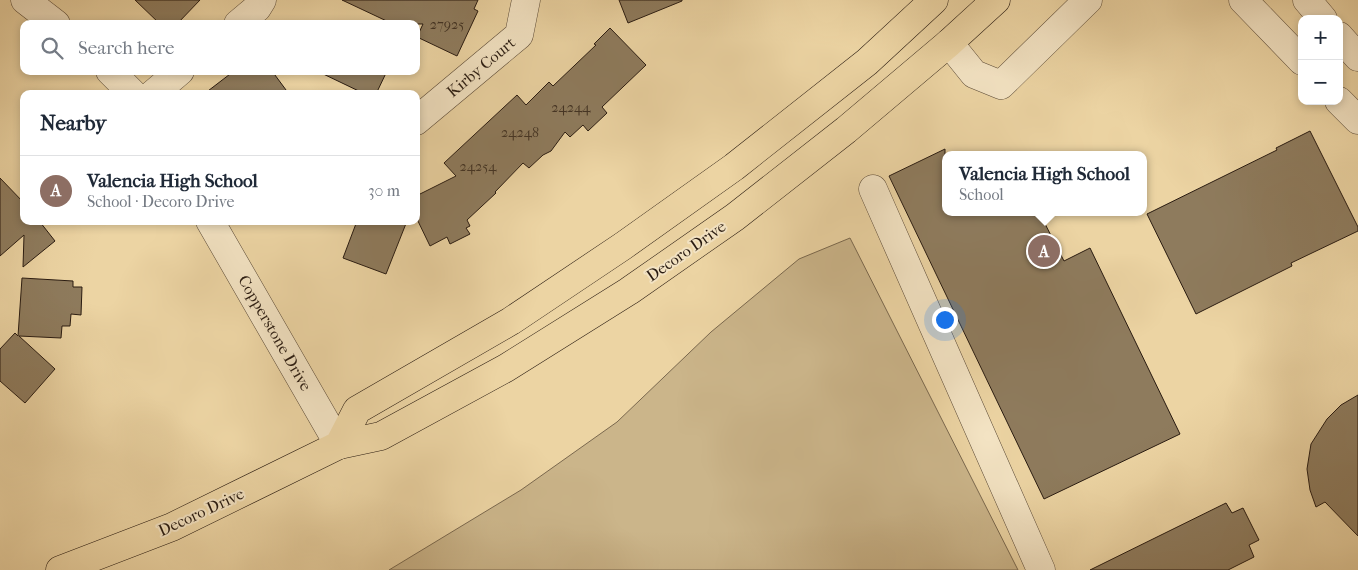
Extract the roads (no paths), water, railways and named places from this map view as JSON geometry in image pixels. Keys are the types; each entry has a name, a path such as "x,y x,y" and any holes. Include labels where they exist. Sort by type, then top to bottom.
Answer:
{"main road":[{"path":"339,445 356,410 510,321 631,241 734,167 852,73 934,0"},
{"name":"Decoro Drive","path":"60,570 172,527 339,445 381,436 506,368 629,291 742,211 846,130 949,43 996,0"}],"street":[{"path":"25,0 51,20"},
{"path":"243,20 257,8 262,0"},
{"name":"Kirby Court","path":"420,118 519,35 526,0"},
{"path":"949,43 974,74 1001,85 1088,0"},
{"path":"1243,0 1301,60"},
{"path":"1306,0 1319,15"},
{"path":"1343,40 1358,57"},
{"path":"114,75 129,90"},
{"path":"158,90 175,75"},
{"path":"1343,105 1358,120"},
{"path":"873,189 1042,570"},
{"name":"Copperstone Drive","path":"212,225 339,445"}],"place":[{"name":"Valencia High School","path":"1044,251"}]}
